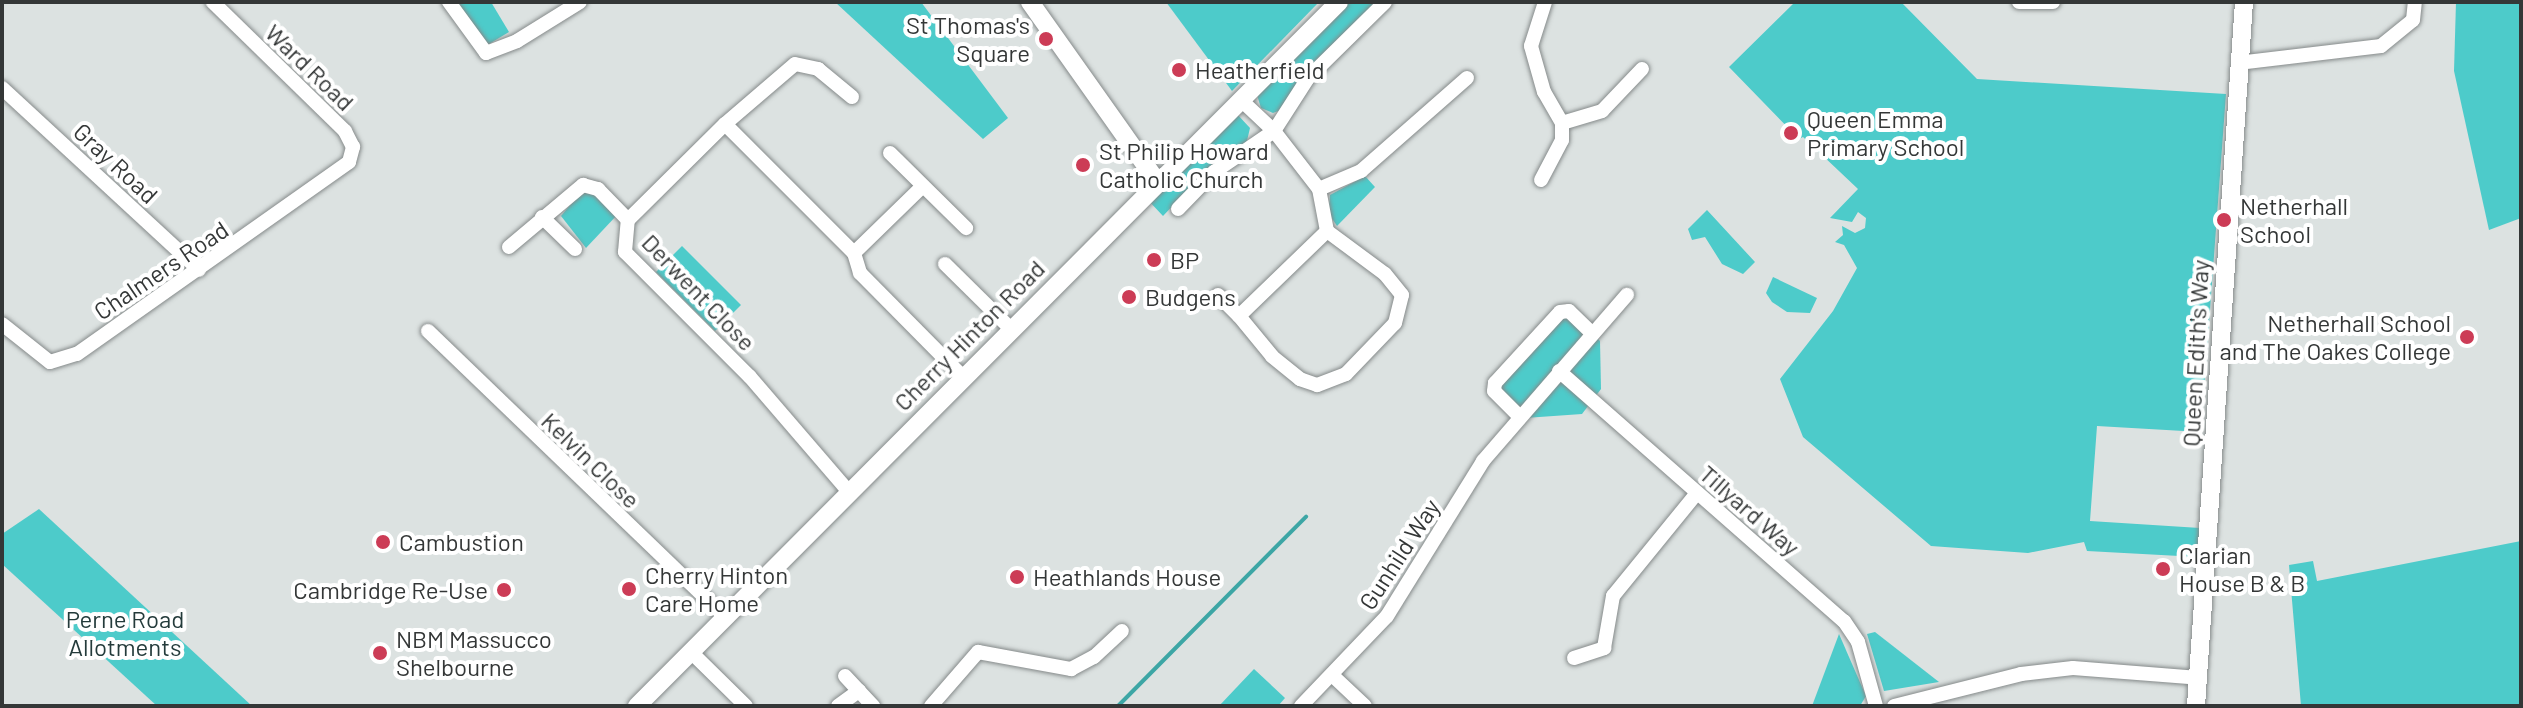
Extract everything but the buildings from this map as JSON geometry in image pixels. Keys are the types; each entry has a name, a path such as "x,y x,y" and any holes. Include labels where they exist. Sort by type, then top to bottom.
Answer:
{"street":[{"name":"Ward Road","path":"213,2 345,131 353,147 344,171"},
{"path":"449,2 486,53 517,41 580,2"},
{"path":"1030,2 1156,180"},
{"name":"Cherry Hinton Road","path":"637,706 1156,180 1339,2"},
{"path":"1178,209 1214,172 1274,131 1308,78 1385,2"},
{"path":"1541,180 1554,164 1562,123 1544,92 1531,46 1545,2"},
{"path":"2019,2 2053,2"},
{"name":"Queen Edith's Way","path":"2196,706 2244,2"},
{"path":"2238,63 2381,46 2413,20 2415,2"},
{"name":"Derwent Close","path":"849,492 750,377 625,252 628,220 785,68 806,65 818,69 852,97"},
{"path":"1562,123 1602,111 1642,69"},
{"path":"1319,189 1361,171 1467,78"},
{"name":"Gray Road","path":"2,88 199,270"},
{"path":"1218,295 1300,379 1328,384 1346,374 1395,323 1402,295 1385,274 1327,231 1319,189 1274,131 1241,100"},
{"path":"725,124 854,253 860,273 962,376"},
{"path":"890,153 966,228"},
{"name":"Chalmers Road","path":"2,324 40,358 62,360 344,171"},
{"path":"509,247 583,185 598,189 628,220"},
{"path":"854,253 923,186"},
{"path":"542,217 575,249"},
{"path":"1239,316 1327,231"},
{"path":"945,264 1010,328"},
{"name":"Gunhild Way","path":"1301,706 1387,616 1483,461 1627,295"},
{"path":"1519,416 1494,391 1495,383 1560,312 1569,311 1593,334"},
{"name":"Kelvin Close","path":"428,331 725,617"},
{"name":"Tillyard Way","path":"1559,371 1844,621 1858,642 1876,706"},
{"path":"1574,658 1604,648 1613,596 1697,493"},
{"path":"931,706 978,652 1071,669 1094,657 1122,631"},
{"path":"691,652 746,706"},
{"path":"1894,706 1934,702 2021,674 2073,668 2199,678"},
{"path":"1332,675 1365,706"},
{"path":"845,676 873,706"},
{"path":"838,706 859,691"}],"green space":[{"path":"456,2 491,2 509,32 484,47"},
{"path":"835,2 921,2 1008,118 983,139"},
{"path":"1166,2 1319,2 1232,91"},
{"path":"1348,2 1384,2 1286,108 1273,113 1261,108 1257,95"},
{"path":"1795,2 1901,2 1977,79 2226,94 2201,432 2097,426 2090,521 2200,528 2198,557 2087,551 2084,542 2028,553 1931,546 1803,437 1780,379 1833,311 1857,268 1844,245 1835,242 1843,235 1842,226 1855,233 1865,228 1866,218 1858,212 1852,222 1830,218 1858,189 1803,137 1799,139 1729,67"},
{"path":"2456,2 2521,2 2521,218 2489,230 2454,71"},
{"path":"1236,113 1250,128 1246,145 1215,161 1163,216 1147,199"},
{"path":"1365,176 1375,187 1337,226 1329,214 1330,195"},
{"path":"592,190 618,214 586,248 561,216 581,192"},
{"path":"1707,210 1755,262 1743,274 1722,264 1705,237 1692,240 1688,229"},
{"path":"682,246 741,305 715,331 656,272"},
{"path":"1773,277 1817,298 1810,313 1787,312 1772,302 1766,293"},
{"path":"1569,311 1600,341 1601,389 1582,414 1525,418 1496,382"},
{"name":"Perne Road Allotments","path":"39,509 252,706 157,706 2,564 2,534"},
{"path":"2521,541 2521,706 2301,706 2289,565 2313,561 2317,581"},
{"path":"1875,632 1939,682 1884,691 1867,634"},
{"path":"1839,634 1866,696 1860,706 1812,706"},
{"path":"1254,669 1285,698 1278,706 1219,706"}],"waterway":[{"path":"1118,706 1306,517"}],"place":[{"name":"St Thomas's Square","path":"1046,39"},
{"name":"Heatherfield","path":"1179,70"},
{"name":"Queen Emma Primary School","path":"1791,133"},
{"name":"St Philip Howard Catholic Church","path":"1083,165"},
{"name":"Netherhall School","path":"2224,220"},
{"name":"BP","path":"1154,260"},
{"name":"Budgens","path":"1129,297"},
{"name":"Netherhall School and The Oakes College","path":"2467,337"},
{"name":"Cambustion","path":"383,542"},
{"name":"Clarian House B & B","path":"2163,569"},
{"name":"Heathlands House","path":"1017,577"},
{"name":"Cherry Hinton Care Home","path":"629,589"},
{"name":"Cambridge Re-Use","path":"504,590"},
{"name":"NBM Massucco Shelbourne","path":"380,653"}]}
